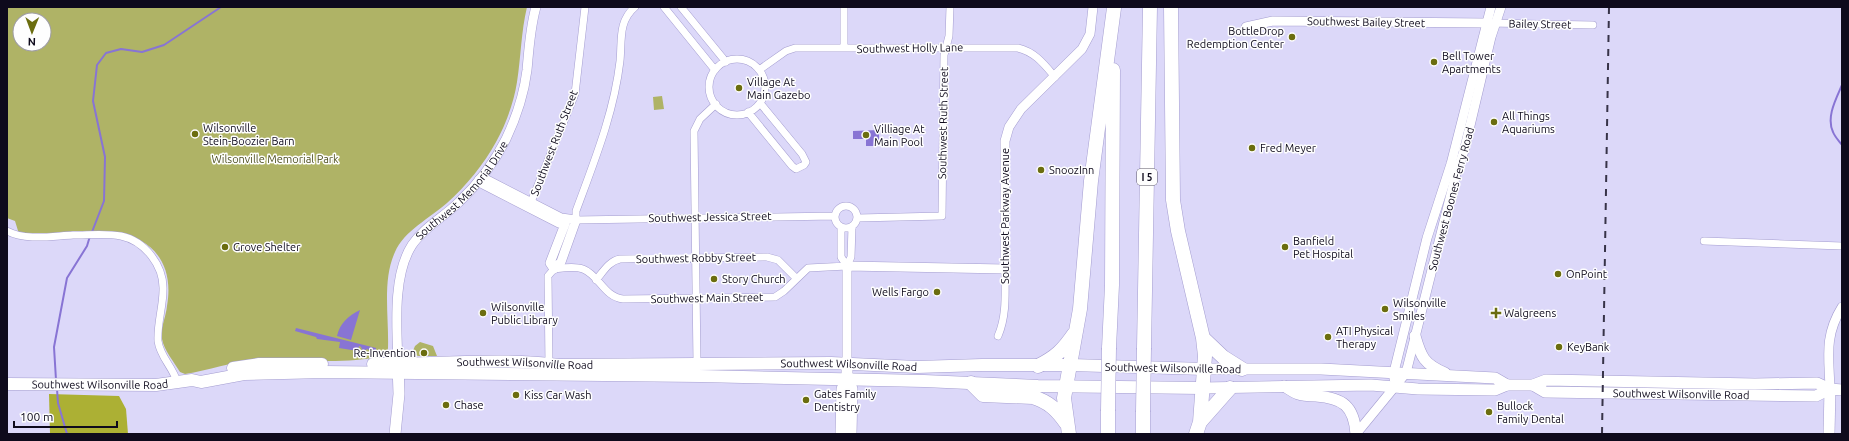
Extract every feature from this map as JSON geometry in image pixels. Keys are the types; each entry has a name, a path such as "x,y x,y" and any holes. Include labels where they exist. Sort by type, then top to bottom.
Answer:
{"highway":[{"name":"I 5","path":"1143,434 1150,7"},
{"name":"I 5","path":"1171,7 1173,200 1178,231 1203,338 1204,369 1198,428"},
{"path":"1069,430 1064,398 1077,328 1087,242 1091,181 1114,8"},
{"path":"1108,434 1109,348 1112,284 1114,8"},
{"path":"1038,366 1058,354 1077,328"},
{"path":"1203,338 1223,358 1242,369"},
{"path":"970,382 983,395 1033,397 1041,399 1055,409 1069,430"},
{"name":"I 5","path":"1198,428 1230,388"}],"main road":[{"path":"1415,336 1424,360 1436,369 1451,375"},
{"name":"Southwest Wilsonville Road","path":"7,384 143,385 192,380 201,382 231,376 272,372 398,368 492,362 549,369 700,376 970,382 1066,386 1230,388 1371,385 1495,390 1505,384"},
{"name":"Southwest Wilsonville Road","path":"549,369 559,365 697,363 847,364 918,367 1071,365 1204,369 1321,369 1495,378 1505,384 1533,385 1546,380 1755,384 1817,383 1830,389 1842,390"},
{"path":"847,364 847,379 852,390 851,434"},
{"path":"395,434 399,394 398,368"},
{"path":"841,434 842,388 847,379"},
{"path":"1284,386 1298,395 1332,397 1339,399 1349,409 1354,421 1356,434"},
{"path":"1829,434 1830,389"}],"street":[{"name":"Southwest Memorial Drive","path":"398,368 398,294 405,260 420,235 459,202 479,180 496,156 514,119 525,81 530,35 536,7"},
{"name":"Southwest Ruth Street","path":"530,205 575,98 585,7"},
{"path":"549,369 548,276 561,262 614,102 620,62 623,21 635,7"},
{"path":"664,7 715,70"},
{"path":"681,7 726,62"},
{"path":"844,7 844,48"},
{"name":"Southwest Ruth Street","path":"858,218 942,216 944,55 950,36 950,7"},
{"name":"Southwest Parkway Avenue","path":"998,336 1004,323 1005,313 1004,151 1006,135 1011,122 1017,114 1078,54 1086,42 1091,28 1093,7"},
{"name":"Southwest Boones Ferry Road","path":"1356,434 1406,373 1456,174 1464,152 1478,96 1491,23 1491,7"},
{"name":"Southwest Boones Ferry Road","path":"1394,387 1394,372 1427,238 1448,174 1491,23 1501,7"},
{"name":"Southwest Bailey Street","path":"1246,27 1273,21 1491,23"},
{"name":"Bailey Street","path":"1491,23 1593,24"},
{"name":"Southwest Holly Lane","path":"759,70 786,50 795,48 1018,48 1028,50 1036,55 1055,77"},
{"path":"732,60 745,60 759,70 765,85 765,92 760,103 748,112 734,114 727,113 716,104 710,89 712,77 715,70 726,62 732,60"},
{"path":"748,112 790,164 796,169 804,165 806,162 802,154 760,103"},
{"path":"697,363 694,131 700,119 716,104"},
{"name":"Southwest Jessica Street","path":"479,180 487,180 559,223 574,220 835,216 839,209 847,206 855,210 858,218"},
{"path":"835,216 837,223 846,229 852,227 857,222 858,218"},
{"path":"841,227 841,257 847,266"},
{"path":"847,364 847,266 851,257 852,227"},
{"path":"7,231 16,236 121,236 137,243 152,256 159,269 163,284 158,325 158,342 164,357 173,369 177,382"},
{"path":"1704,241 1842,246"},
{"name":"Southwest Robby Street","path":"596,280 615,260 695,258 773,258 778,260 796,278"},
{"name":"Southwest Main Street","path":"554,269 576,267 582,269 596,280 608,293 617,298 775,297 784,291 808,268 847,266 1005,270"},
{"path":"1830,389 1829,338 1831,328 1842,307"}],"green space":[{"name":"Wilsonville Memorial Park","path":"7,7 527,7 523,26 516,90 509,113 496,142 480,166 461,189 447,203 411,231 399,244 395,252 391,263 387,287 388,348 387,354 383,356 368,359 337,361 260,360 231,364 185,374 180,372 163,343 162,331 168,292 167,279 164,267 159,257 151,248 141,241 116,232 19,234 15,221 7,218"},
{"path":"662,96 664,109 654,110 653,97"},
{"path":"420,342 433,346 437,356 418,356 412,353 415,346"}],"shaded area":[{"name":"Villiage At Main Pool","path":"879,130 879,146 866,146 866,139 853,139 853,131"},
{"path":"360,310 351,340 337,336 340,327 345,320"},
{"path":"296,328 376,348 376,350 373,352 367,349 363,352 359,346 358,351 339,348 340,342 317,339 316,337 295,331"},
{"path":"49,394 119,396 126,409 128,434 50,434"}],"waterway":[{"path":"92,232 104,201 105,157 93,101 97,65 106,53 121,49 142,52 164,45 221,7"},
{"path":"1842,85 1831,114 1831,126 1834,134 1842,145"},
{"path":"56,380 54,347 67,278 87,246 90,236"},
{"path":"57,389 58,403 67,434"}],"railway":[{"path":"1602,434 1609,7"}],"place":[{"name":"BottleDrop Redemption Center","path":"1292,37"},
{"name":"Bell Tower Apartments","path":"1434,62"},
{"name":"Village At Main Gazebo","path":"739,88"},
{"name":"All Things Aquariums","path":"1494,122"},
{"name":"Wilsonville Stein-Boozier Barn","path":"195,134"},
{"name":"Villiage At Main Pool","path":"866,135"},
{"name":"Fred Meyer","path":"1252,148"},
{"name":"SnoozInn","path":"1041,170"},
{"name":"Grove Shelter","path":"225,247"},
{"name":"Banfield Pet Hospital","path":"1285,247"},
{"name":"OnPoint","path":"1558,274"},
{"name":"Story Church","path":"714,279"},
{"name":"Wells Fargo","path":"937,292"},
{"name":"Wilsonville Smiles","path":"1385,309"},
{"name":"Wilsonville Public Library","path":"483,313"},
{"name":"Walgreens","path":"1496,313"},
{"name":"ATI Physical Therapy","path":"1328,337"},
{"name":"KeyBank","path":"1559,347"},
{"name":"Re-Invention","path":"424,353"},
{"name":"Kiss Car Wash","path":"516,395"},
{"name":"Gates Family Dentistry","path":"806,400"},
{"name":"Chase","path":"446,405"},
{"name":"Bullock Family Dental","path":"1489,412"}]}
